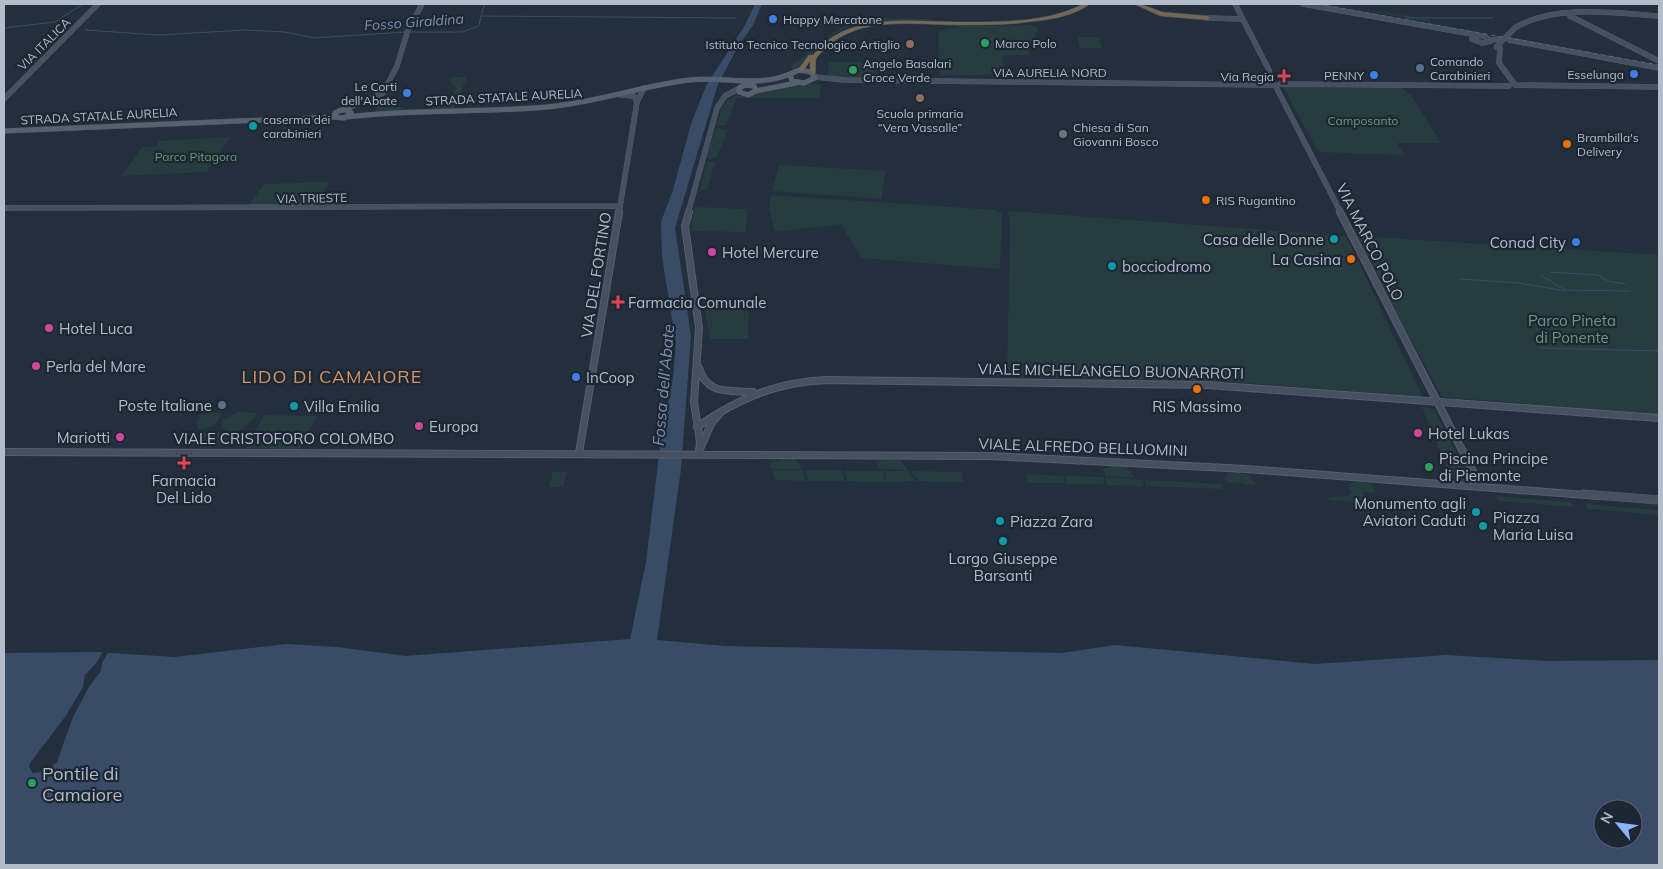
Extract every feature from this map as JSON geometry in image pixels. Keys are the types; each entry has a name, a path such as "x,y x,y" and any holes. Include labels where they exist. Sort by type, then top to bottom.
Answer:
{"highway":[{"path":"801,70 830,38 857,26 887,22 1036,19 1058,15 1083,4"},
{"path":"814,75 813,60 824,47 843,33 862,27 891,23 1036,21 1065,15 1087,4"},
{"path":"1136,4 1161,14 1207,18"}],"main road":[{"path":"726,80 738,83 741,88 748,95 755,89 780,82 801,70 814,75 809,82 755,89 741,88"},
{"path":"741,88 764,80 790,75"},
{"path":"790,75 796,83"},
{"name":"STRADA STATALE AURELIA","path":"5,130 336,115 346,117 372,114 558,106 621,95 636,95 644,88 674,82 706,79 764,80"},
{"path":"336,115 343,110"},
{"name":"STRADA STATALE AURELIA","path":"343,110 372,114"},
{"path":"346,117 351,112"}],"street":[{"name":"VIA ITALICA","path":"4,99 98,4"},
{"path":"343,110 384,93 397,66 407,32 422,4"},
{"name":"VIA MARCO POLO","path":"1235,4 1481,486"},
{"path":"1303,4 1500,39 1490,40 1488,43 1480,43 1472,39 1475,35"},
{"path":"1570,15 1659,61"},
{"path":"1510,83 1499,64 1498,48 1518,27 1540,18 1570,15 1659,16"},
{"path":"1207,18 1243,19"},
{"path":"1232,19 1243,19"},
{"path":"1484,36 1490,40"},
{"path":"1509,40 1659,68"},
{"name":"VIA AURELIA NORD","path":"814,75 844,80"},
{"path":"699,452 694,402 699,328 687,246 686,222 711,126 720,103 731,85 726,80"},
{"name":"VIA AURELIA NORD","path":"809,82 844,80 1487,85 1510,83 1528,86 1659,87"},
{"path":"726,96 741,88"},
{"path":"720,103 741,88"},
{"name":"VIA DEL FORTINO","path":"579,453 620,206 636,95"},
{"path":"351,112 364,101"},
{"name":"VIA TRIESTE","path":"4,208 498,208 620,206"},
{"name":"VIALE MICHELANGELO BUONARROTI","path":"698,365 703,381 710,388 758,391"},
{"name":"VIALE MICHELANGELO BUONARROTI","path":"697,426 729,405 758,391 782,384 812,380 1185,384 1659,418"},
{"name":"VIALE MICHELANGELO BUONARROTI","path":"1433,393 1443,398 1464,403"},
{"name":"VIALE MICHELANGELO BUONARROTI","path":"699,452 712,424 729,405"},
{"name":"VIALE CRISTOFORO COLOMBO","path":"4,452 683,453"},
{"name":"VIALE ALFREDO BELLUOMINI","path":"683,453 915,455 1246,468 1659,500"}],"green space":[{"path":"1327,4 1428,19 1430,21 1504,34"},
{"path":"882,18 934,19 865,23 852,26 828,39 800,66 794,69 790,67 840,29 865,20"},
{"name":"Marco Polo","path":"1031,25 1038,28 1028,55 1007,55 1002,58 1006,75 940,75 938,31 960,26"},
{"path":"1078,37 1099,37 1102,48 1080,48"},
{"name":"Angelo Basalari Croce Verde","path":"829,62 878,62 878,78 828,77"},
{"path":"453,77 467,77 454,109 375,112 383,97 391,93 392,103 400,107 418,110 437,106 445,101 456,88 449,80"},
{"path":"821,84 819,98 737,98 726,125 716,125 724,104 734,96 745,96 792,85"},
{"name":"Camposanto","path":"1283,86 1401,88 1411,95 1441,143 1397,143 1404,155 1318,152"},
{"path":"716,128 728,130 716,158 708,159 707,155"},
{"name":"Parco Pitagora","path":"230,137 207,172 121,176 142,147 155,147 159,141"},
{"path":"707,162 715,162 707,189 700,190"},
{"path":"779,165 886,171 881,199 772,191"},
{"path":"329,182 315,206 248,206 264,184"},
{"path":"771,195 996,210 1002,214 1000,269 861,258 841,224 775,232 769,208"},
{"path":"694,207 747,209 746,232 691,231"},
{"path":"1008,211 1346,236 1423,397 1222,381 1007,377 1010,224"},
{"name":"Parco Pineta di Ponente","path":"1355,236 1659,255 1659,414 1442,397"},
{"path":"703,299 749,299 748,339 710,339"},
{"path":"1422,407 1434,409 1462,464 1468,481 1456,480 1451,477"},
{"path":"237,412 257,413 251,422 238,430 233,431 222,428 223,420"},
{"path":"202,413 222,413 213,426 198,429 196,423"},
{"path":"264,415 317,416 301,449 246,448"},
{"path":"215,431 226,436 223,445 205,444 203,443 206,437 197,437 203,432"},
{"path":"782,459 795,459 802,469 771,469 769,463"},
{"path":"883,459 900,460 908,470 879,469 877,464"},
{"path":"1109,466 1126,467 1135,478 1106,476 1103,470"},
{"path":"772,470 803,470 806,481 775,480"},
{"path":"805,470 842,470 845,481 808,481"},
{"path":"844,471 884,471 884,482 847,481"},
{"path":"885,471 909,471 916,481 886,482"},
{"path":"911,471 962,472 963,482 919,481"},
{"path":"553,472 567,472 563,487 549,487"},
{"path":"1229,473 1247,474 1258,485 1243,484 1240,475 1242,483 1227,482 1224,477"},
{"path":"1026,474 1063,476 1065,483 1028,483"},
{"path":"1065,476 1103,477 1104,484 1067,484"},
{"path":"1105,477 1143,480 1144,486 1107,485"},
{"path":"1145,480 1222,484 1224,489 1146,486"},
{"path":"1354,481 1372,484 1376,493 1363,492 1365,503 1329,500 1328,497 1348,496 1351,492 1348,485"},
{"path":"1496,496 1570,502 1573,507 1498,501"},
{"path":"1585,504 1659,510 1659,515 1588,509"}],"water":[{"path":"755,4 762,4 753,25 739,45 718,84 675,228 691,336 681,469 657,640 726,646 1062,653 1115,645 1316,664 1446,655 1549,661 1659,660 1659,865 4,865 4,653 96,652 175,657 286,644 337,647 406,656 630,639 646,562 660,448 673,378 676,343 662,257 661,222 673,190 691,124 706,86 745,25"}],"pier":[{"path":"104,650 109,651 102,663 101,671 89,687 73,717 57,762 47,771 33,773 29,767 30,763 65,717 83,687 85,675"}],"waterway":[{"path":"4,28 55,22 83,4"},
{"path":"481,15 485,4"},
{"name":"Fosso Giraldina","path":"410,32 462,32 479,26 481,16 736,18"},
{"path":"1406,18 1493,18"},
{"name":"Fosso Giraldina","path":"85,30 158,35 246,30 285,32 314,38 406,32"},
{"path":"1550,272 1598,275 1608,281 1625,284"},
{"path":"1542,276 1565,290"},
{"path":"1460,279 1519,283 1560,290 1630,291"},
{"path":"1541,348 1659,351"}],"railway":[{"path":"1318,4 1659,65"}],"place":[{"name":"Happy Mercatone","path":"773,19"},
{"name":"Marco Polo","path":"985,43"},
{"name":"Istituto Tecnico Tecnologico Artiglio","path":"910,44"},
{"name":"Comando Carabinieri","path":"1420,68"},
{"name":"Angelo Basalari Croce Verde","path":"853,70"},
{"name":"Esselunga","path":"1634,74"},
{"name":"PENNY","path":"1374,75"},
{"name":"Via Regia","path":"1284,76"},
{"name":"Le Corti dell'Abate","path":"407,93"},
{"name":"Scuola primaria “Vera Vassalle”","path":"920,98"},
{"name":"caserma dei carabinieri","path":"253,126"},
{"name":"Chiesa di San Giovanni Bosco","path":"1063,134"},
{"name":"Brambilla's Delivery","path":"1567,144"},
{"name":"RIS Rugantino","path":"1206,200"},
{"name":"Casa delle Donne","path":"1334,239"},
{"name":"Conad City","path":"1576,242"},
{"name":"Hotel Mercure","path":"712,252"},
{"name":"La Casina","path":"1351,259"},
{"name":"bocciodromo","path":"1112,266"},
{"name":"Farmacia Comunale","path":"618,302"},
{"name":"Hotel Luca","path":"49,328"},
{"name":"Perla del Mare","path":"36,366"},
{"name":"InCoop","path":"576,377"},
{"name":"RIS Massimo","path":"1197,389"},
{"name":"Poste Italiane","path":"222,405"},
{"name":"Villa Emilia","path":"294,406"},
{"name":"Europa","path":"419,426"},
{"name":"Hotel Lukas","path":"1418,433"},
{"name":"Mariotti","path":"120,437"},
{"name":"Farmacia Del Lido","path":"184,463"},
{"name":"Piscina Principe di Piemonte","path":"1429,467"},
{"name":"Monumento agli Aviatori Caduti","path":"1476,512"},
{"name":"Piazza Zara","path":"1000,521"},
{"name":"Piazza Maria Luisa","path":"1483,526"},
{"name":"Largo Giuseppe Barsanti","path":"1003,541"},
{"name":"Pontile di Camaiore","path":"32,783"}],"district":[{"name":"LIDO DI CAMAIORE","path":"332,376"}],"water label":[{"name":"Fossa dell'Abate","path":"663,385"}]}
